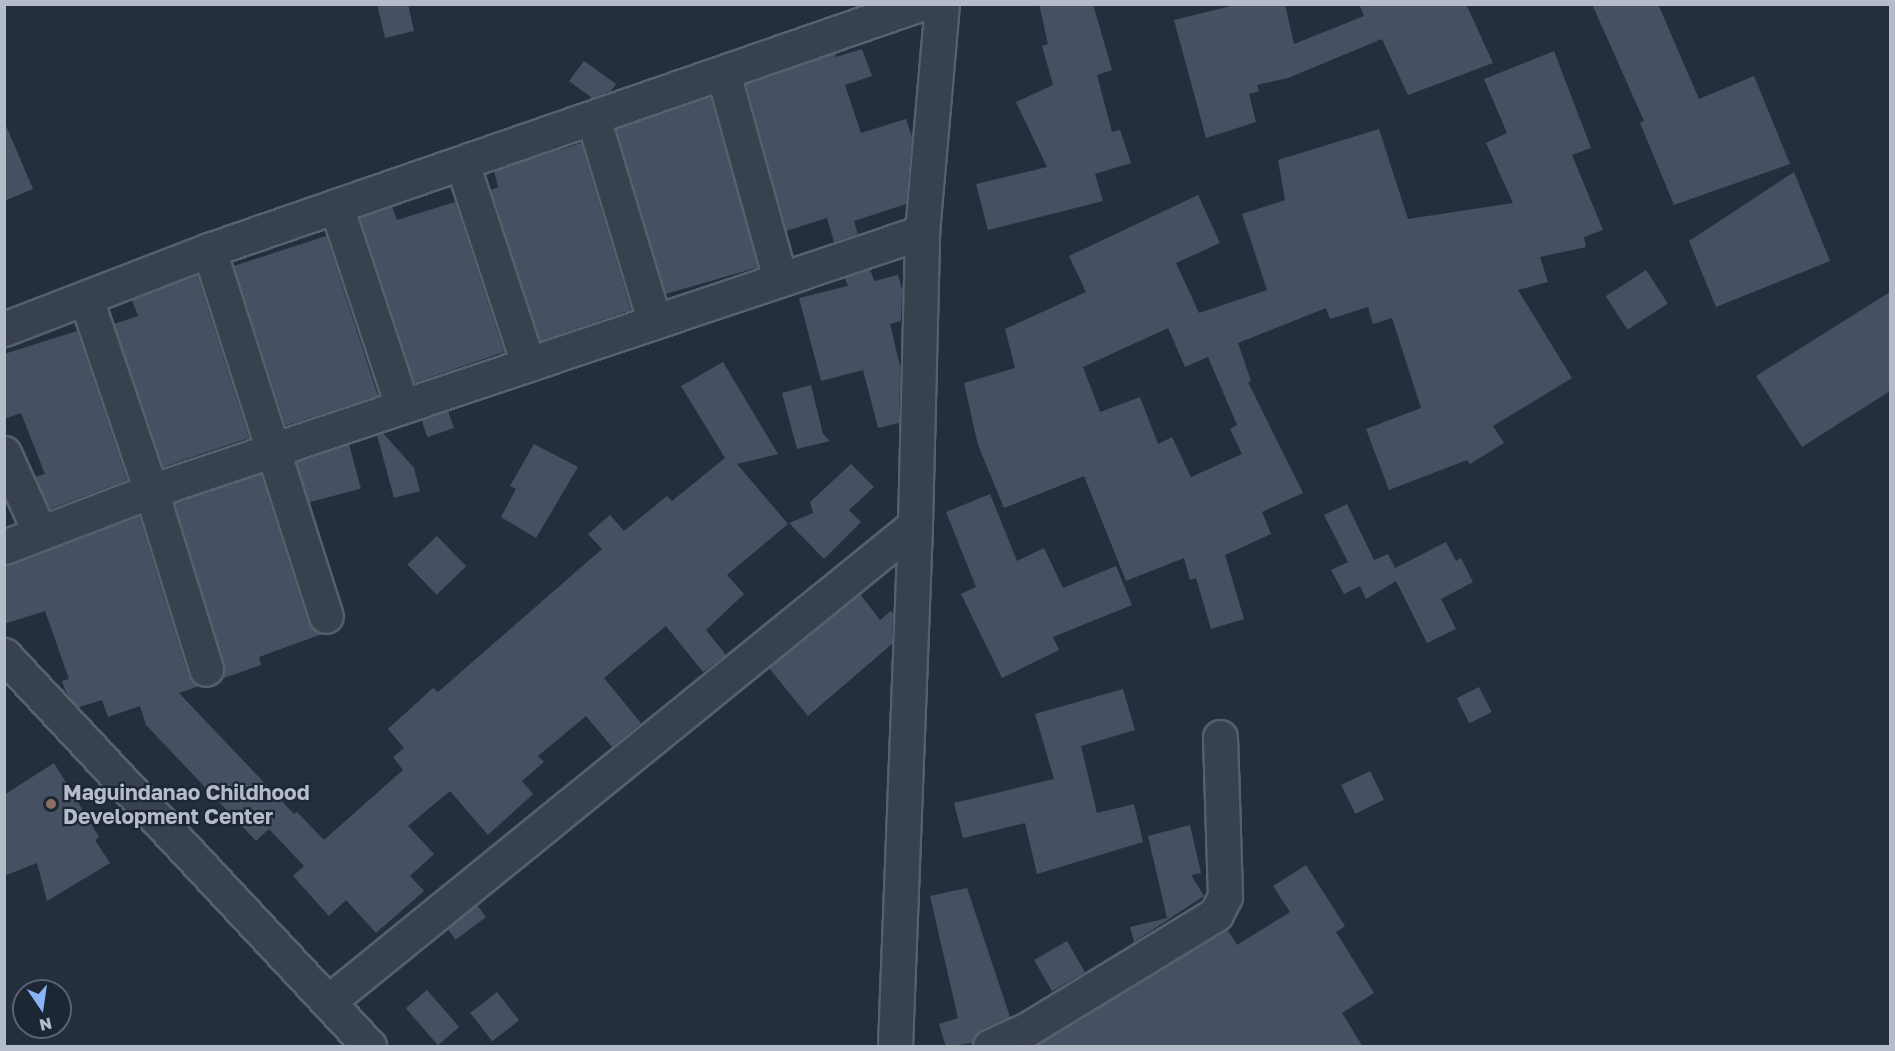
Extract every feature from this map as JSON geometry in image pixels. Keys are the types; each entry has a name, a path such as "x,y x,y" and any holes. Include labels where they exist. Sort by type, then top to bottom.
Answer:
{"street":[{"path":"4,329 210,250 920,4"},
{"path":"890,1043 915,525 922,232 942,4"},
{"path":"723,73 780,278"},
{"path":"593,118 654,321"},
{"path":"462,163 528,364"},
{"path":"336,206 402,406"},
{"path":"4,547 151,491 922,232"},
{"path":"210,250 326,616"},
{"path":"86,299 151,491 206,669"},
{"path":"4,453 40,533"},
{"path":"329,1002 915,525"},
{"path":"4,655 369,1047"},
{"path":"990,1047 1026,1030 1216,914 1225,896 1220,737"}],"building":[{"path":"377,4 408,4 414,31 385,38"},
{"path":"1039,4 1093,4 1112,70 1097,75 1112,132 1120,130 1131,163 1095,174 1103,201 988,230 976,184 1047,167 1016,102 1053,85 1042,46 1048,44"},
{"path":"1239,4 1285,4 1294,44 1364,16 1359,4 1466,4 1493,63 1408,95 1382,39 1288,78 1257,85 1259,91 1249,94 1256,122 1206,138 1174,20"},
{"path":"1592,4 1658,4 1699,99 1754,76 1790,164 1674,205 1640,123 1644,121"},
{"path":"862,49 872,76 845,85 861,133 906,119 912,137 906,204 854,221 858,234 834,242 827,218 786,231 746,84 835,53 836,57"},
{"path":"1554,51 1591,148 1572,155 1603,230 1584,237 1586,247 1540,257 1548,282 1518,290 1572,378 1493,426 1504,443 1470,464 1467,460 1389,490 1366,429 1421,408 1392,318 1373,324 1368,307 1330,319 1326,308 1238,343 1251,381 1248,382 1303,493 1262,512 1271,534 1225,555 1244,619 1211,629 1196,578 1190,580 1184,558 1126,581 1084,476 1004,508 978,445 964,383 1015,368 1005,329 1086,292 1069,256 1198,195 1220,243 1176,263 1199,313 1267,290 1242,214 1285,200 1278,160 1379,129 1408,219 1513,203 1486,143 1507,133 1484,79","holes":["1168,328 1185,367 1208,357 1237,425 1230,429 1242,454 1191,477 1172,437 1158,444 1140,397 1100,412 1083,367"]},
{"path":"584,61 616,84 611,91 592,98 569,81"},
{"path":"710,96 759,267 663,295 614,124"},
{"path":"4,121 33,189 4,201"},
{"path":"581,143 631,310 540,341 491,190 498,187 494,171"},
{"path":"1794,172 1830,261 1716,307 1689,241"},
{"path":"455,202 504,352 414,383 360,218 392,206 397,220"},
{"path":"326,236 378,396 286,426 234,266"},
{"path":"870,269 874,281 898,275 902,290 901,321 890,324 900,366 899,423 878,428 863,370 821,381 799,298 848,286 845,278"},
{"path":"1646,270 1668,304 1628,330 1606,296"},
{"path":"197,275 249,438 163,467 114,324 138,316 132,300"},
{"path":"1890,292 1890,391 1802,447 1756,376"},
{"path":"77,331 127,480 50,509 35,477 45,474 21,413 4,419 4,354"},
{"path":"723,362 778,454 737,464 788,524 727,575 744,594 706,630 726,655 703,672 666,626 604,678 641,723 612,747 586,716 538,756 544,762 522,781 533,794 488,835 450,791 408,826 434,854 410,876 424,891 376,933 346,900 329,916 293,876 304,866 269,829 256,841 146,725 140,706 108,717 102,700 79,707 67,695 62,681 69,679 45,611 4,624 4,565 139,516 188,675 199,686 179,693 294,814 297,812 324,840 403,770 393,757 404,748 388,729 433,688 438,692 602,549 588,534 610,515 624,531 667,496 672,501 725,458 681,386"},
{"path":"811,385 823,434 830,441 797,449 782,393"},
{"path":"448,411 454,428 427,437 422,420"},
{"path":"383,433 414,468 420,491 394,498 377,435"},
{"path":"349,444 361,488 307,503 295,458"},
{"path":"534,444 578,467 536,538 501,517 516,489 510,486"},
{"path":"851,464 874,487 849,510 861,522 824,559 789,523 813,513 810,502"},
{"path":"261,474 308,622 322,634 259,657 261,665 221,679 224,663 174,503"},
{"path":"990,494 1017,561 1044,548 1063,588 1116,566 1132,605 1053,637 1059,650 1002,678 961,594 976,587 946,512"},
{"path":"1347,504 1374,560 1388,554 1395,568 1446,542 1456,561 1461,558 1473,582 1441,599 1456,629 1427,643 1396,581 1366,599 1360,586 1344,594 1331,570 1348,562 1324,515"},
{"path":"437,536 466,566 437,595 408,564"},
{"path":"860,594 880,620 891,611 893,614 892,644 808,716 769,668"},
{"path":"1479,687 1492,712 1469,723 1457,698"},
{"path":"1123,689 1135,730 1081,746 1097,813 1134,804 1143,842 1037,874 1025,823 963,838 954,803 1054,779 1035,714"},
{"path":"54,763 99,837 95,840 110,863 47,901 37,863 4,876 4,795"},
{"path":"1370,771 1384,800 1355,814 1341,785"},
{"path":"1190,825 1201,873 1191,875 1204,896 1134,942 1130,927 1167,918 1148,836"},
{"path":"1306,865 1345,926 1336,932 1374,993 1342,1013 1363,1047 1035,1047 1227,929 1237,945 1290,912 1273,886"},
{"path":"967,888 1010,1017 982,1029 972,1043 946,1047 939,1024 958,1018 930,896"},
{"path":"477,905 486,917 456,940 447,928"},
{"path":"1067,941 1085,972 1052,991 1034,960"},
{"path":"427,990 459,1027 438,1045 406,1008"},
{"path":"497,992 519,1020 492,1041 470,1013"}],"place":[{"name":"Maguindanao Childhood Development Center","path":"51,804"}]}
